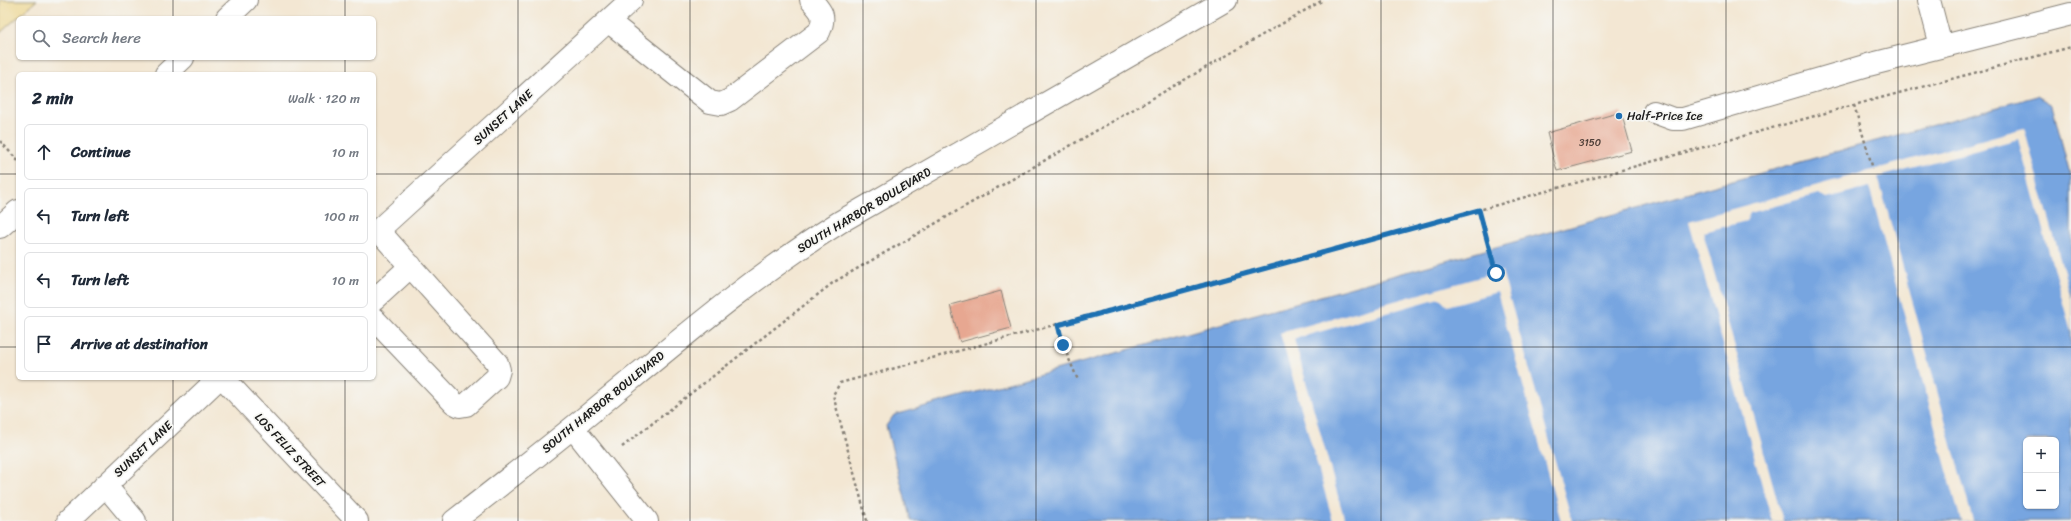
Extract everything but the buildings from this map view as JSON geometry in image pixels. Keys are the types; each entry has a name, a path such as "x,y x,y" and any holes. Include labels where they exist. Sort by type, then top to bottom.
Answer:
{"street":[{"path":"228,16 246,0"},
{"name":"SUNSET LANE","path":"376,232 631,0"},
{"path":"608,21 710,102 721,104 730,100 819,32 824,22 821,11 811,0"},
{"name":"SOUTH HARBOR BOULEVARD","path":"454,521 573,428 672,346 808,242 840,222 1226,0"},
{"path":"1929,0 1941,46"},
{"path":"1654,112 1673,119 1683,119 1868,65 2071,14"},
{"path":"168,72 181,60"},
{"path":"0,228 16,212"},
{"path":"376,232 411,266 497,363 499,370 497,377 466,405 460,406 454,403 376,321"},
{"path":"376,298 411,266"},
{"name":"SUNSET LANE","path":"68,521 217,380"},
{"name":"LOS FELIZ STREET","path":"225,380 357,521"},
{"path":"573,428 646,521"},
{"path":"105,486 135,521"}],"path":[{"path":"601,464 834,282 1323,0"},
{"path":"867,521 833,394 840,383 1058,325 1479,210 1854,105 2071,47"},
{"path":"1854,105 1873,169"},
{"path":"0,140 16,159"},
{"path":"1479,210 1496,273"},
{"path":"1058,325 1063,345 1078,380"}],"sand":[{"path":"0,0 37,0 19,16 16,16 16,19 0,33"}],"water":[{"path":"2037,96 2052,105 2071,178 2071,521 911,521 886,426 894,415"}],"pier":[{"path":"2024,128 2071,298 2071,332 2018,139 1878,177 1973,521 1961,521 1869,187 1827,198 1818,194 1750,213 1746,221 1703,232 1783,521 1772,521 1689,221"},
{"path":"1502,271 1572,521 1561,521 1497,292 1447,306 1439,298 1294,339 1345,521 1333,521 1280,333"}],"place":[{"name":"Half-Price Ice","path":"1619,116"}],"route":[{"path":"1063,345 1058,325 1479,210 1496,273"}]}
